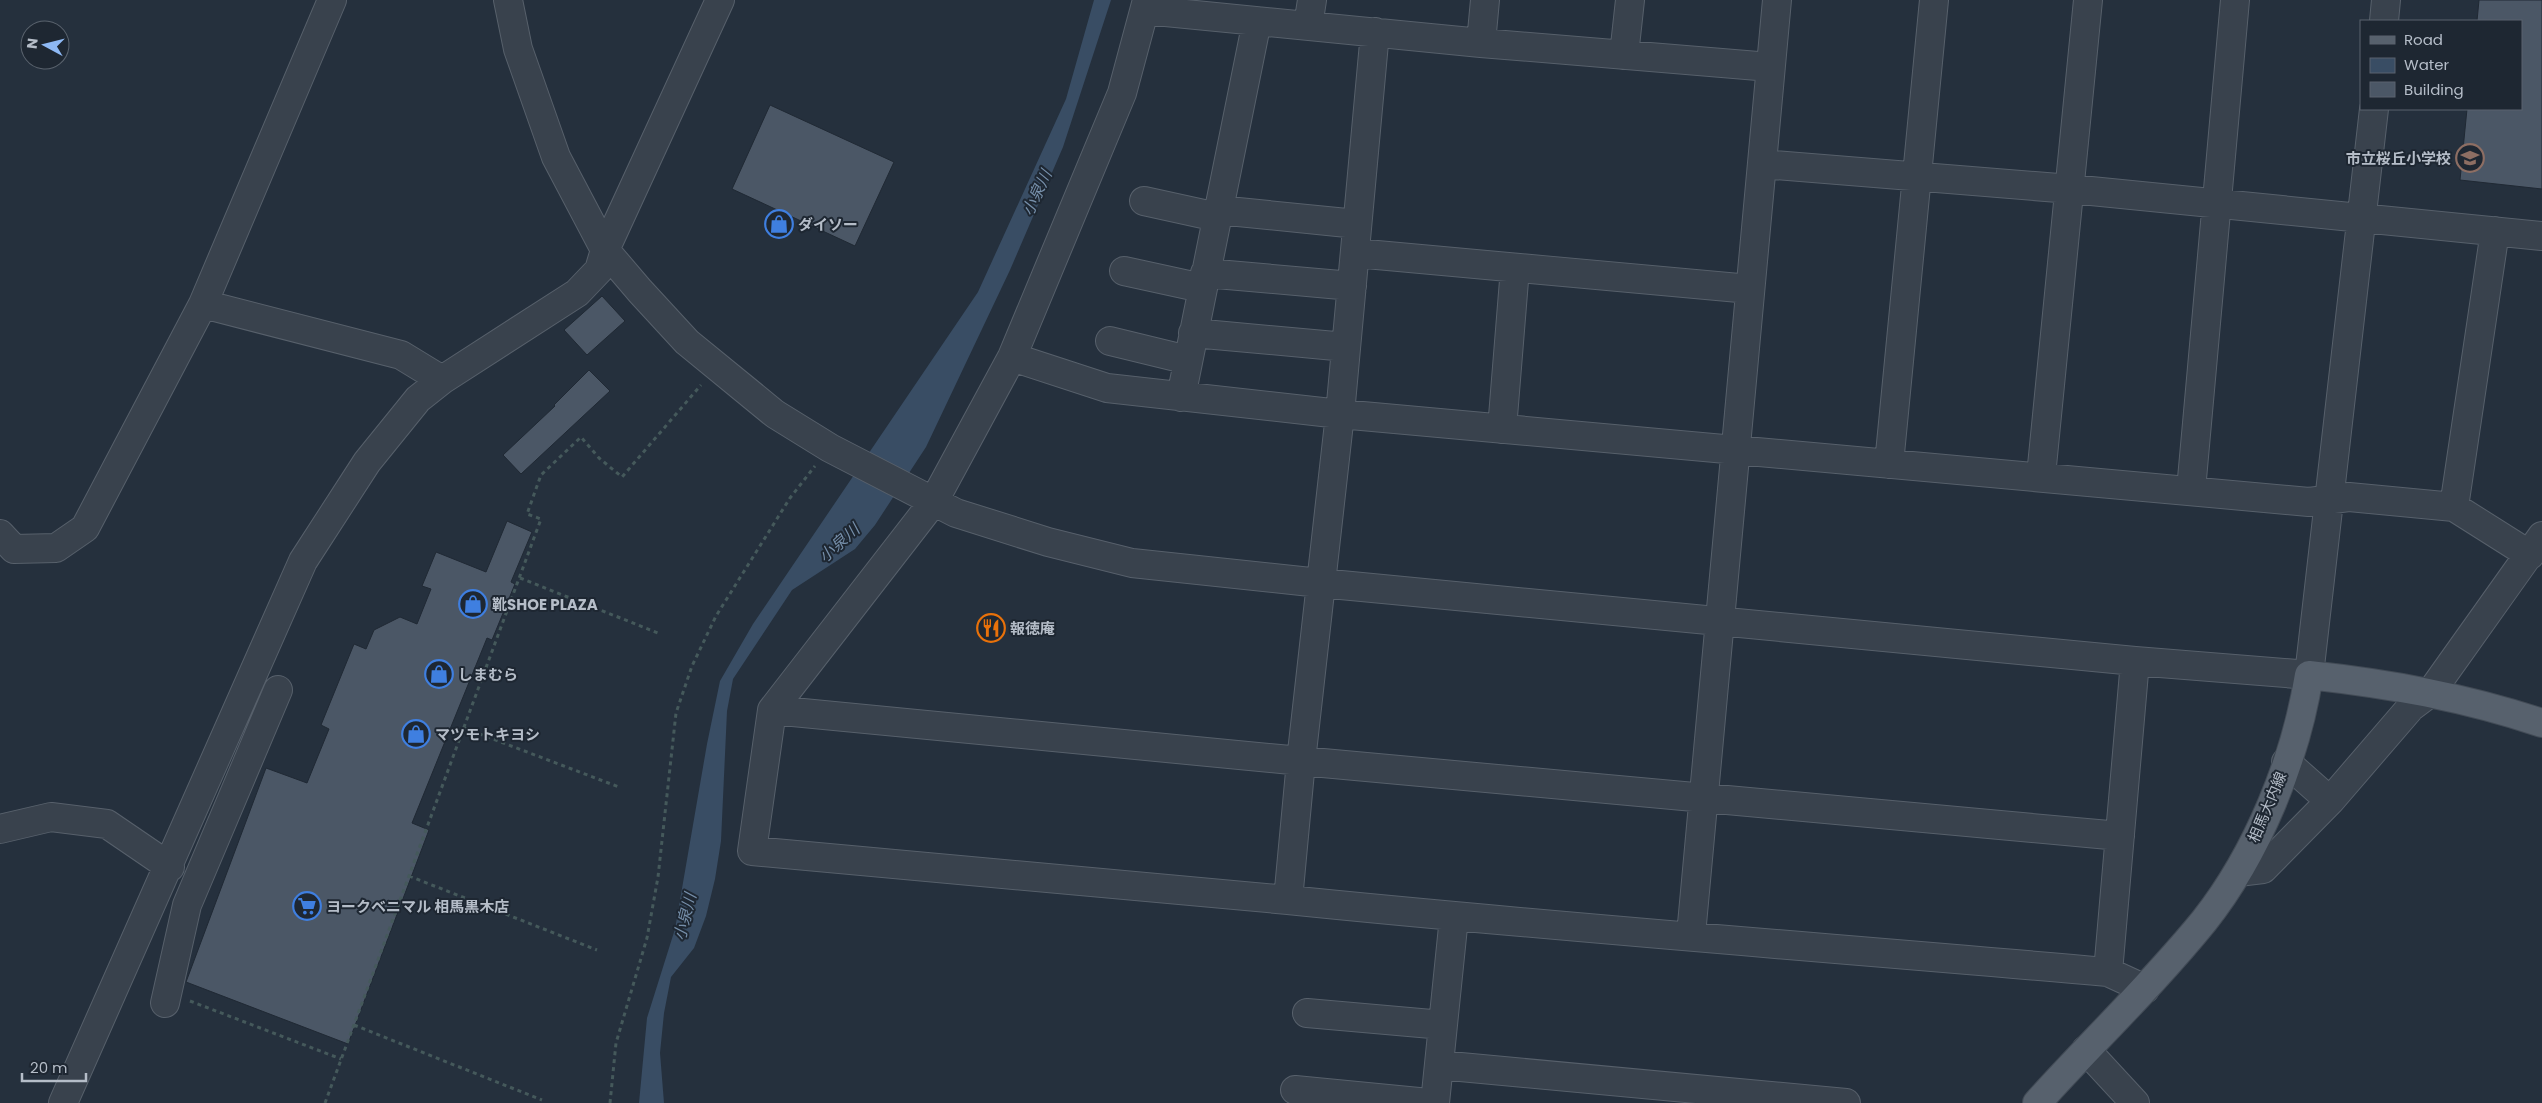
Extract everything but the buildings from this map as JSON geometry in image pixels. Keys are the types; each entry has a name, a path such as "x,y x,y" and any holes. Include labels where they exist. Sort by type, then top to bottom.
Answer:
{"main road":[{"path":"2309,675 2382,683 2431,692 2492,706 2542,723"},
{"name":"相馬大内線","path":"2037,1103 2145,989 2205,920 2238,872 2266,817 2286,762 2303,712 2309,675"}],"street":[{"path":"0,534 14,549 56,548 85,528 203,304 332,0"},
{"path":"508,0 518,49 556,157 605,250 687,342 775,414 830,448 956,513 1048,542 1132,563 1320,583 2135,661 2309,675 2374,110"},
{"path":"63,1103 170,867 251,676 303,561 367,462 418,399 442,380 577,293 599,270 605,250 720,0"},
{"path":"1481,43 1485,0"},
{"path":"1624,55 1630,0"},
{"path":"1691,935 1777,0"},
{"path":"1890,464 1915,177 1934,0"},
{"path":"2041,476 2071,189 2088,0"},
{"path":"2191,490 2235,0"},
{"path":"2384,20 2386,0"},
{"path":"1770,67 1481,43 1375,32 1310,13 1256,21 1146,5 1122,93 1012,358 923,495 772,710 752,851 1454,917 1691,935 2108,972 2145,989"},
{"path":"1180,396 1256,21"},
{"path":"1288,900 1320,583 1340,414 1375,32"},
{"path":"1762,164 2071,189 2542,236"},
{"path":"1144,201 1217,214 1357,224"},
{"path":"2454,507 2495,231"},
{"path":"1355,253 1750,289"},
{"path":"1502,429 1515,268"},
{"path":"1124,271 1204,281 1352,286"},
{"path":"203,304 401,355 442,380"},
{"path":"1193,333 1346,347"},
{"path":"1110,341 1188,360"},
{"path":"1012,358 1107,388 1340,414 1735,451 2041,476 2309,502 2349,497 2454,507 2536,545 2431,692 2411,708 2330,801 2263,869 2238,872"},
{"path":"2108,972 2135,661"},
{"path":"166,998 187,905 278,690"},
{"path":"772,710 1301,761 2120,836"},
{"path":"2286,762 2330,801"},
{"path":"0,829 51,817 107,824 170,867"},
{"path":"1436,1103 1454,917"},
{"path":"1307,1012 1443,1026"},
{"path":"2086,1050 2135,1103"},
{"path":"1439,1065 1846,1103"},
{"path":"1295,1090 1429,1103"}],"path":[{"path":"325,1103 542,519 527,514 540,475 581,437 599,458 622,477 703,383"},
{"path":"610,1103 616,1042 647,938 658,877 676,713 692,666 716,616 750,560 771,532 790,498 830,448"},
{"path":"520,578 658,634"},
{"path":"464,728 619,787"},
{"path":"409,876 597,950"},
{"path":"166,998 341,1059"},
{"path":"354,1025 542,1100"}],"water":[{"name":"小泉川","path":"1094,0 1111,0 1063,147 1010,270 926,447 875,525 855,549 792,590 733,679 727,711 721,841 715,879 706,916 694,948 671,977 664,1013 660,1053 664,1103 639,1103 647,1018 675,929 707,744 720,681 753,624 978,292 1066,99"}],"place":[{"name":"市立桜丘小学校","path":"2470,158"},
{"name":"ダイソー","path":"779,224"},
{"name":"靴SHOE PLAZA","path":"473,604"},
{"name":"報徳庵","path":"991,628"},
{"name":"しまむら","path":"439,674"},
{"name":"マツモトキヨシ","path":"416,734"},
{"name":"ヨークベニマル 相馬黒木店","path":"307,906"}]}
